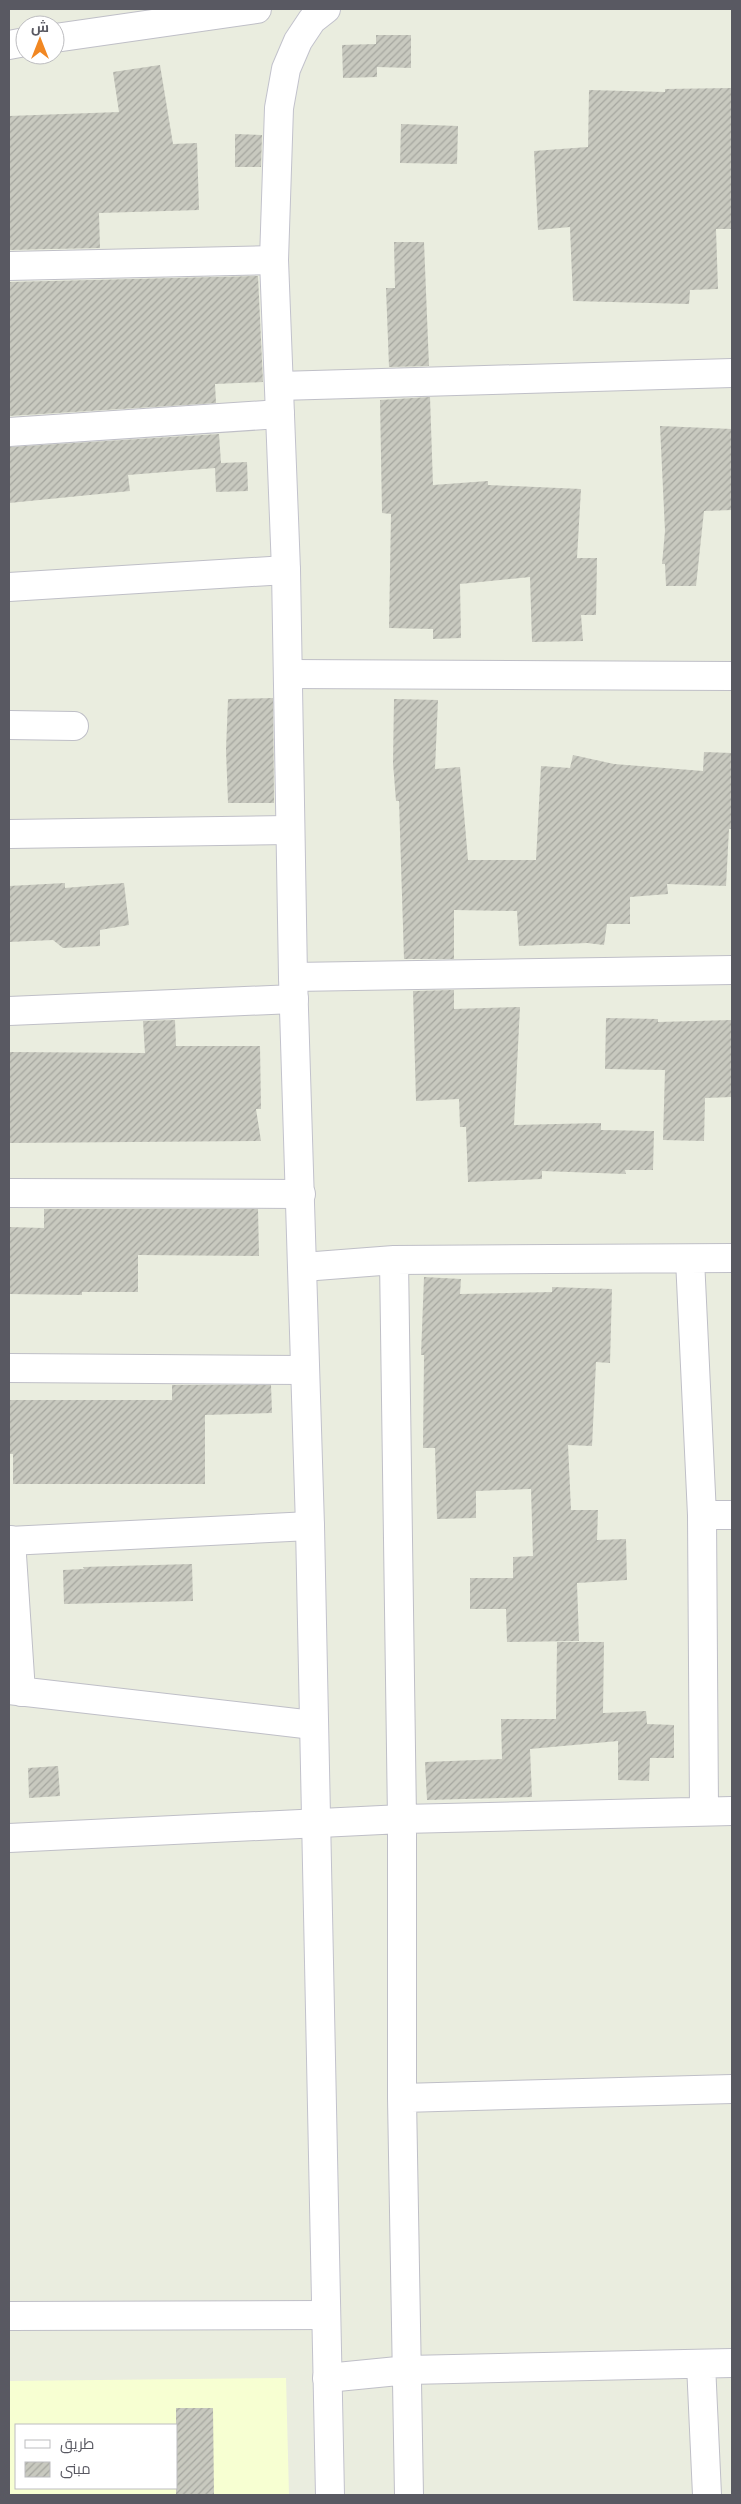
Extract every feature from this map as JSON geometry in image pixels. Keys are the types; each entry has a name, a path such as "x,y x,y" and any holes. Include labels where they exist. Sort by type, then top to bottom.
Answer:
{"street":[{"path":"65,37 257,9"},
{"path":"326,9 312,20 298,41 286,69 279,108 274,260 286,570 289,830 310,1526 330,2495"},
{"path":"9,266 274,260"},
{"path":"279,386 732,373"},
{"path":"9,432 280,414"},
{"path":"9,588 286,570"},
{"path":"288,674 732,676"},
{"path":"9,725 74,726"},
{"path":"9,834 289,830"},
{"path":"9,1011 293,988 732,970"},
{"path":"9,1193 301,1194"},
{"path":"303,1267 394,1260 732,1258"},
{"path":"690,1259 702,1515 704,1811"},
{"path":"394,1260 402,1819 402,2098 409,2495"},
{"path":"9,1368 306,1370"},
{"path":"702,1515 732,1515"},
{"path":"310,1526 10,1540 15,1691 313,1725"},
{"path":"9,1838 316,1822 732,1810"},
{"path":"402,2098 732,2089"},
{"path":"9,2316 325,2315"},
{"path":"700,2364 707,2495"},
{"path":"328,2378 408,2370 732,2364"}],"shaded area":[{"path":"286,2378 289,2495 9,2495 9,2381"}],"building":[{"path":"376,35 411,35 411,68 377,67 377,77 343,78 342,45 376,44"},
{"path":"160,65 173,144 197,143 199,210 99,213 100,248 9,250 9,116 119,112 113,72"},
{"path":"732,88 732,229 716,229 718,289 690,290 689,304 573,301 570,227 538,230 534,151 588,147 589,90 665,92 665,89"},
{"path":"401,124 458,126 457,164 400,163"},
{"path":"235,134 262,135 261,167 235,167"},
{"path":"394,242 424,242 429,366 389,367 386,288 395,288"},
{"path":"258,276 263,382 215,384 216,403 9,416 9,282"},
{"path":"430,397 433,485 488,481 488,485 581,489 577,558 597,558 596,615 581,615 583,641 532,642 530,577 460,584 461,638 433,639 433,629 389,628 391,514 382,513 380,400"},
{"path":"660,426 732,429 732,510 704,511 696,586 666,586 665,564 662,564 665,531"},
{"path":"219,434 221,463 247,462 248,491 216,492 215,468 128,475 130,491 9,503 9,447"},
{"path":"273,698 274,803 228,803 226,750 228,699"},
{"path":"394,699 438,700 435,769 460,767 468,860 536,860 541,766 570,768 573,755 614,764 703,771 704,752 732,753 732,829 729,829 726,886 667,884 668,894 630,897 630,924 607,924 604,945 587,943 519,946 517,911 454,910 454,959 404,959 399,801 396,801 393,763"},
{"path":"65,883 65,888 124,883 129,925 100,930 100,946 63,948 53,940 9,942 9,886"},
{"path":"454,990 454,1009 520,1007 514,1125 601,1123 601,1130 654,1131 653,1170 625,1170 626,1174 542,1171 542,1179 468,1182 466,1127 460,1127 459,1099 416,1101 413,991"},
{"path":"606,1018 658,1019 658,1022 732,1020 732,1097 705,1098 704,1141 663,1140 665,1070 605,1069"},
{"path":"175,1020 176,1046 260,1046 261,1109 256,1109 261,1141 9,1143 9,1052 145,1053 143,1021"},
{"path":"44,1209 258,1209 259,1256 138,1255 138,1292 82,1292 82,1295 9,1294 9,1227 44,1228"},
{"path":"424,1277 461,1279 460,1294 552,1292 552,1287 612,1289 610,1363 596,1362 592,1446 568,1445 571,1510 598,1510 597,1540 626,1539 627,1580 577,1583 579,1641 507,1642 506,1609 470,1609 470,1578 513,1578 513,1557 533,1556 531,1489 476,1491 476,1518 437,1519 435,1448 423,1448 424,1355 421,1355"},
{"path":"172,1385 271,1385 272,1413 205,1415 205,1484 13,1484 13,1454 9,1454 9,1400 172,1400"},
{"path":"192,1564 193,1601 64,1604 63,1570 84,1569 83,1567"},
{"path":"557,1642 604,1642 603,1713 646,1711 647,1724 674,1725 674,1758 650,1758 649,1781 618,1780 618,1741 530,1749 532,1797 427,1800 425,1762 502,1759 501,1719 556,1719"},
{"path":"58,1766 60,1796 29,1798 28,1768"},
{"path":"176,2408 213,2408 214,2495 176,2495 176,2489 178,2489 178,2424 176,2424"}]}
